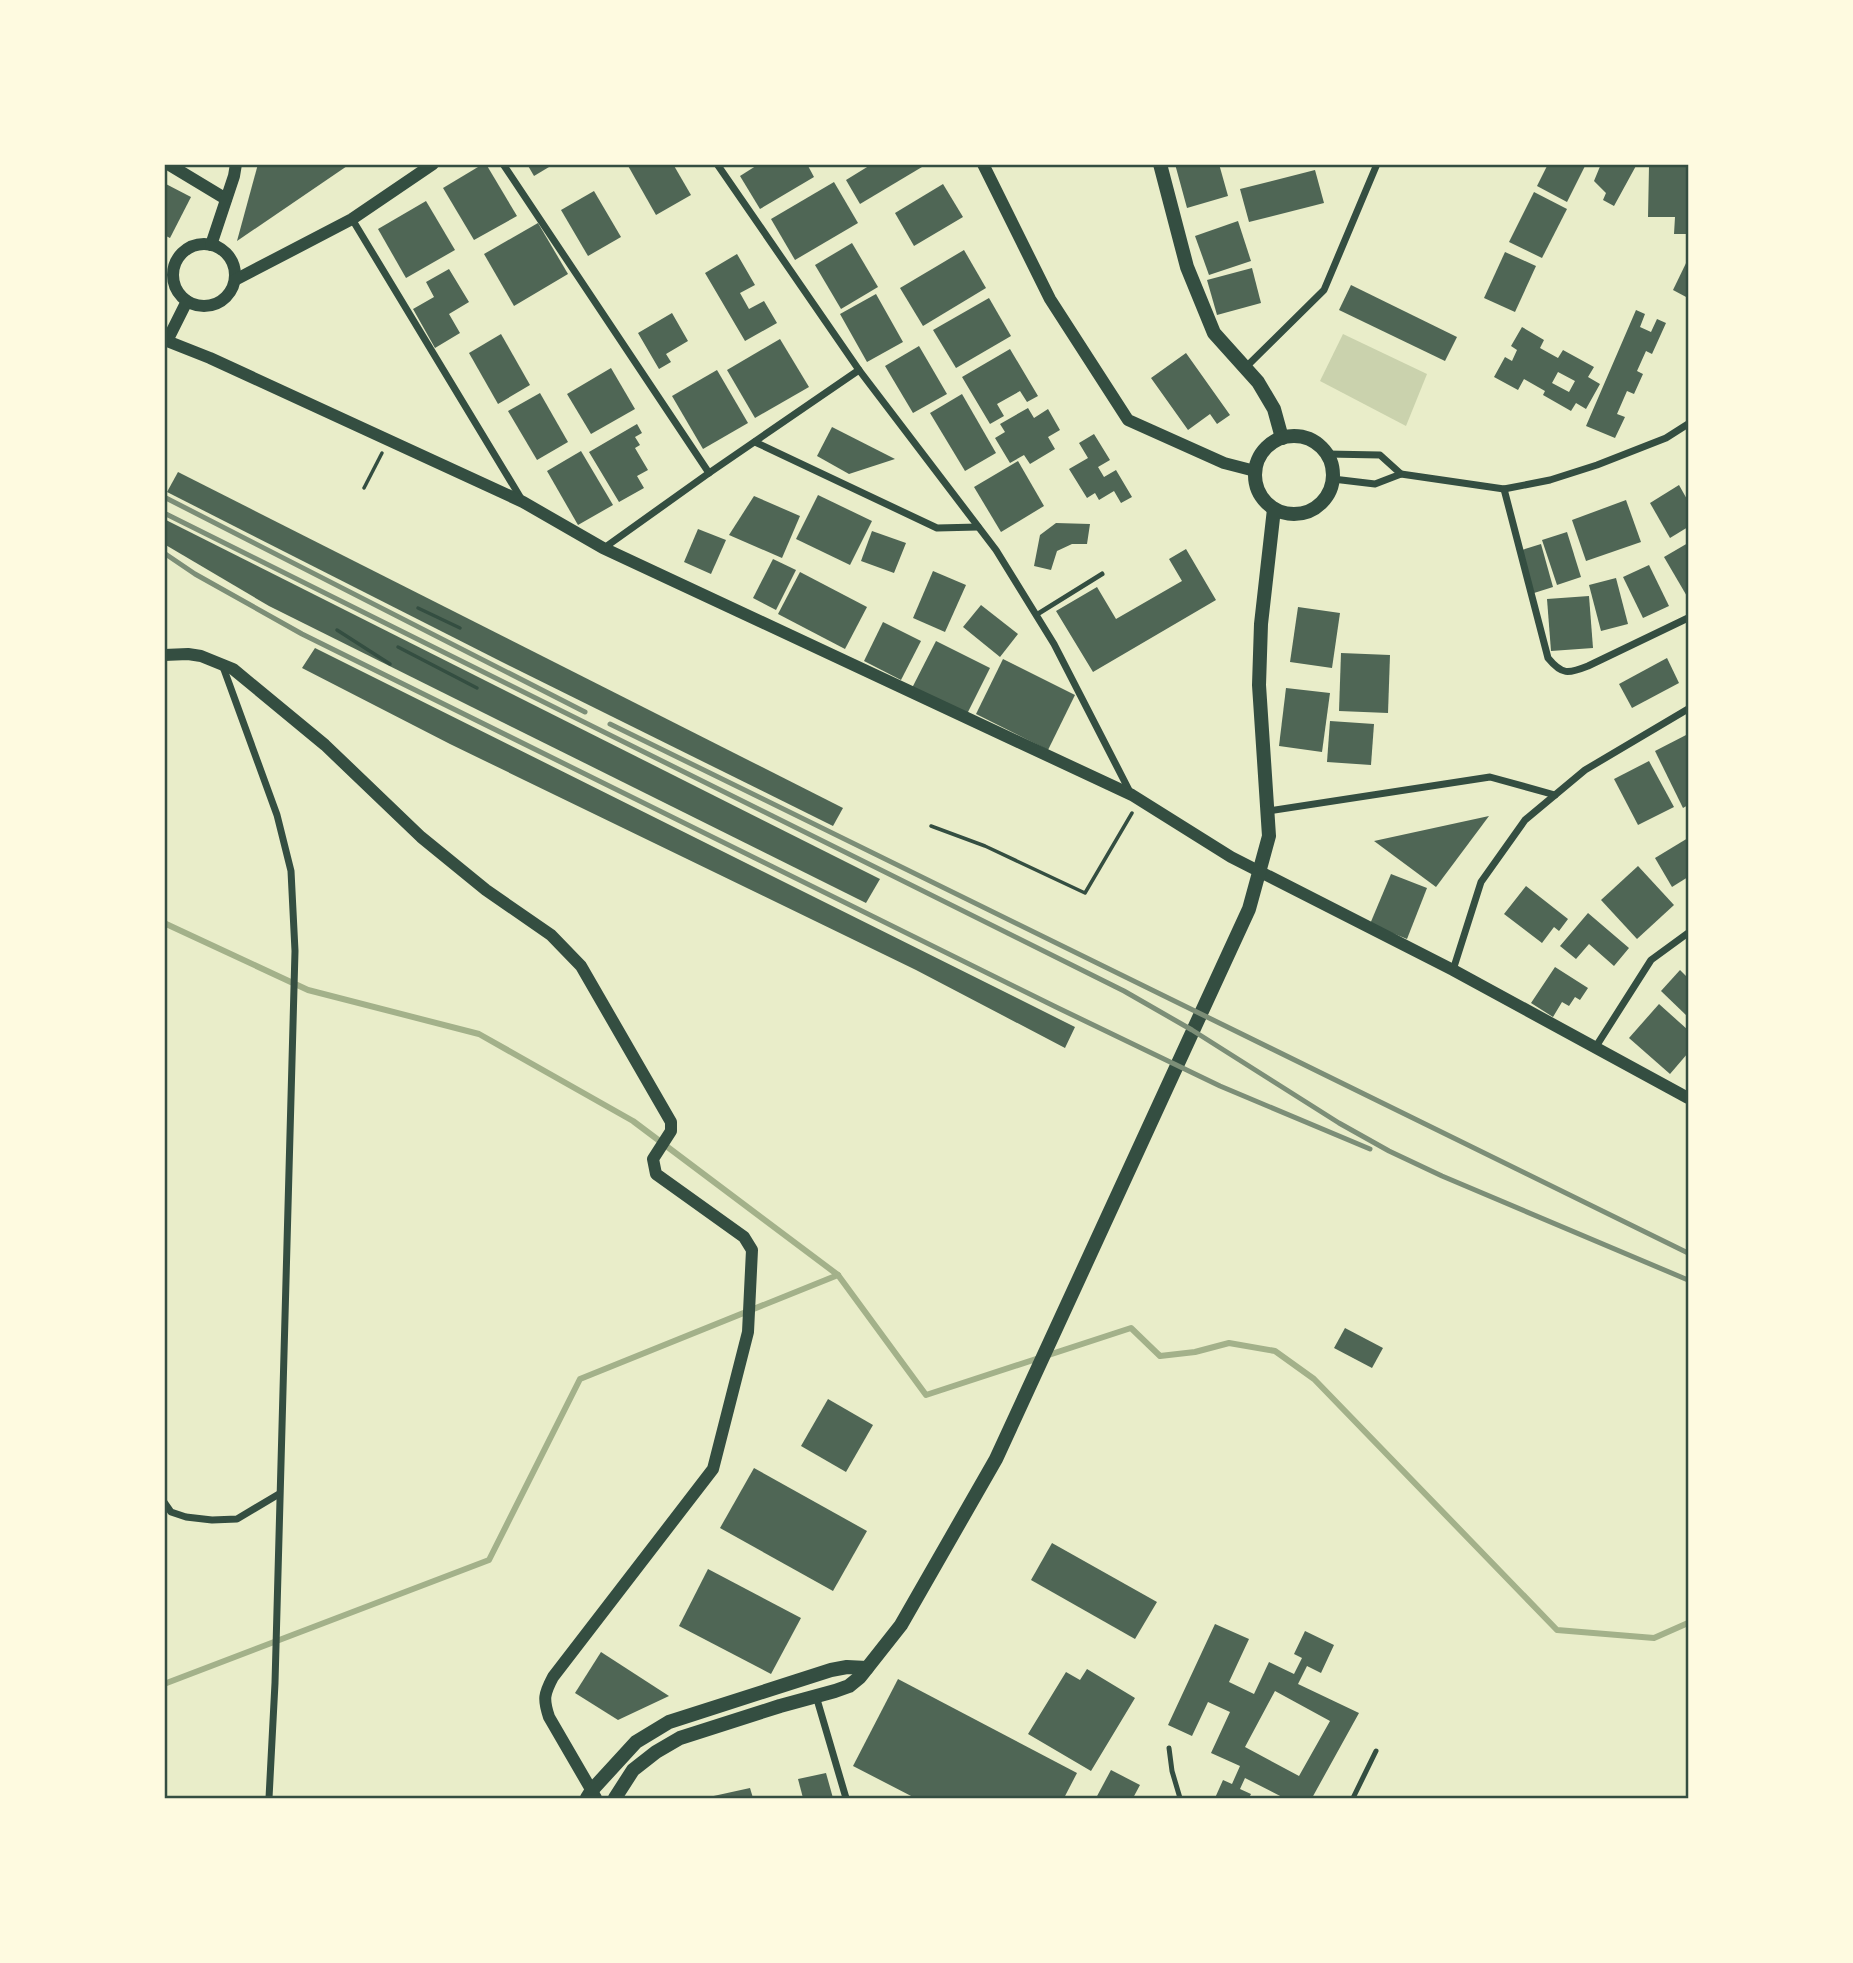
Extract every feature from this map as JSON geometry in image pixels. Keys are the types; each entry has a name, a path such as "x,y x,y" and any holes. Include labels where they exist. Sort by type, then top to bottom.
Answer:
{"main road":[{"path":"1160,164 1187,267 1213,333 1258,382 1274,409 1282,438"},
{"path":"1304,437 1314,441 1327,454 1333,468 1333,479 1325,499 1316,507 1306,512 1284,513 1265,502 1255,482 1255,471 1263,450 1271,443 1282,438 1304,437"},
{"path":"615,1798 633,1770 680,1738 849,1686 860,1677 901,1625 996,1459 1249,909 1269,836 1259,685 1261,624 1274,509"},
{"path":"591,1796 636,1742 669,1721 831,1670 847,1667 867,1668"}],"street":[{"path":"169,164 226,199"},
{"path":"211,245 236,164"},
{"path":"235,280 352,219 433,164"},
{"path":"503,164 709,473"},
{"path":"717,164 859,370 996,550 1054,644 1136,798"},
{"path":"983,164 1050,299 1128,420 1224,463 1255,471"},
{"path":"1245,368 1324,290 1377,164"},
{"path":"352,219 523,502"},
{"path":"196,245 211,245 225,252 232,260 235,280 232,290 225,298 206,306 196,305 187,301 175,285 175,265 179,256 187,249 196,245"},
{"path":"187,301 166,340 523,502 603,548 1136,798 1231,857 1452,970 1689,1098"},
{"path":"603,548 859,370"},
{"path":"1333,479 1375,484 1401,474 1504,489 1550,480 1597,465 1666,438 1689,424"},
{"path":"755,442 937,528 978,527"},
{"path":"1327,454 1380,455 1401,474"},
{"path":"1504,489 1548,659 1558,670 1571,673 1689,618"},
{"path":"164,655 201,656 233,669 326,745 421,837 485,890 551,935 581,967 671,1122 671,1131 653,1159 656,1174 750,1243 752,1250 748,1332 713,1469 553,1677 546,1692 544,1702 549,1717 591,1796"},
{"path":"222,664 277,815 291,872 295,951 275,1683 269,1798"},
{"path":"1452,970 1481,882 1525,820 1585,770 1689,709"},
{"path":"1268,810 1490,777 1555,795"},
{"path":"1595,1048 1651,960 1689,933"},
{"path":"164,1502 171,1511 186,1517 237,1519 279,1494"},
{"path":"816,1696 846,1798"}],"lane":[{"path":"1036,615 1102,575"},
{"path":"1169,1748 1180,1798"},
{"path":"1353,1798 1376,1751"}],"path":[{"path":"364,488 388,440"},
{"path":"418,608 460,628"},
{"path":"337,630 390,664"},
{"path":"398,647 477,688"},
{"path":"931,826 985,846 1085,893 1136,798"}],"green space":[{"path":"1343,334 1427,374 1406,426 1320,381"}],"building":[{"path":"258,164 350,164 237,241"},
{"path":"486,164 517,216 474,240 443,188"},
{"path":"527,164 548,164 549,167 534,176"},
{"path":"627,164 673,164 691,195 656,215"},
{"path":"759,164 807,164 814,177 760,209 740,176"},
{"path":"872,164 927,164 860,204 846,180"},
{"path":"1175,164 1219,164 1228,196 1187,208"},
{"path":"1548,164 1586,164 1567,202 1537,186"},
{"path":"1601,164 1637,164 1614,206 1603,200 1606,193 1594,181"},
{"path":"1688,164 1688,234 1674,234 1675,217 1648,217 1649,166"},
{"path":"1315,170 1324,203 1249,222 1240,189"},
{"path":"834,182 858,223 795,260 771,219"},
{"path":"164,183 191,197 170,238 164,235"},
{"path":"943,184 963,217 914,246 895,213"},
{"path":"594,191 621,237 588,256 561,210"},
{"path":"1534,192 1567,209 1542,258 1509,242"},
{"path":"426,201 455,250 406,278 378,229"},
{"path":"1238,221 1251,261 1209,275 1195,236"},
{"path":"538,223 568,274 514,306 484,254"},
{"path":"852,243 878,287 841,309 815,265"},
{"path":"964,250 986,288 923,326 900,288"},
{"path":"1505,252 1536,266 1515,312 1484,298"},
{"path":"737,254 755,285 740,293 749,309 764,301 777,323 745,341 705,273"},
{"path":"1688,259 1688,298 1673,290"},
{"path":"1252,268 1261,303 1217,315 1207,280"},
{"path":"449,269 469,302 449,314 460,333 435,348 413,309 434,297 426,282"},
{"path":"1351,285 1457,337 1445,361 1339,310"},
{"path":"876,294 903,342 867,362 840,314"},
{"path":"989,298 1011,336 956,368 933,330"},
{"path":"1636,310 1645,314 1640,327 1651,332 1657,319 1666,323 1652,354 1646,351 1637,371 1643,374 1634,394 1627,391 1617,414 1625,417 1615,438 1586,426"},
{"path":"672,313 688,341 666,354 671,362 659,369 638,333"},
{"path":"1522,327 1544,340 1540,348 1558,358 1563,350 1594,367 1588,377 1600,384 1586,409 1576,403 1571,411 1543,395 1545,391 1524,379 1518,390 1494,377 1505,357 1512,361 1517,350 1511,346","holes":["1558,372 1575,381 1569,392 1552,383"]},
{"path":"501,334 530,385 498,404 469,353"},
{"path":"780,339 809,387 755,418 727,370"},
{"path":"919,346 947,394 913,413 885,366"},
{"path":"1010,349 1038,396 1027,402 1020,391 997,404 1004,416 990,424 962,377"},
{"path":"1186,353 1230,415 1217,424 1210,414 1188,430 1151,378"},
{"path":"611,368 635,409 591,434 567,394"},
{"path":"717,370 748,423 703,449 672,396"},
{"path":"540,393 568,442 537,460 508,411"},
{"path":"962,394 996,453 965,471 930,413"},
{"path":"1028,408 1034,418 1048,409 1060,430 1048,437 1055,449 1030,464 1024,455 1010,463 995,438 1005,432 1000,424"},
{"path":"637,424 642,433 635,437 640,445 635,448 648,470 637,476 644,488 619,502 589,452"},
{"path":"832,427 895,459 849,474 817,456"},
{"path":"1094,434 1110,460 1098,467 1104,477 1116,470 1132,497 1121,503 1114,491 1099,500 1095,493 1087,498 1069,469 1088,458 1079,443"},
{"path":"581,451 613,505 578,525 547,471"},
{"path":"1018,461 1044,506 1001,532 974,487"},
{"path":"178,472 843,808 833,826 502,662 167,492"},
{"path":"1679,485 1688,501 1688,527 1670,538 1650,503"},
{"path":"818,495 872,521 850,565 796,539"},
{"path":"754,496 800,516 782,558 729,535"},
{"path":"1626,500 1641,542 1586,561 1572,520"},
{"path":"164,519 880,879 866,903 269,606 164,544"},
{"path":"1056,523 1090,524 1087,544 1072,544 1057,551 1051,570 1034,566 1040,535"},
{"path":"698,529 726,540 711,574 684,562"},
{"path":"872,531 906,543 894,573 861,561"},
{"path":"1567,532 1581,577 1557,585 1542,540"},
{"path":"1688,543 1688,598 1664,557"},
{"path":"1541,544 1553,587 1534,593 1522,550"},
{"path":"1186,549 1216,600 1093,672 1056,611 1097,587 1116,619 1182,581 1169,559"},
{"path":"773,559 796,570 776,610 753,598"},
{"path":"1649,565 1669,606 1643,618 1623,577"},
{"path":"933,571 966,585 945,632 913,618"},
{"path":"800,572 867,607 845,649 778,614"},
{"path":"1616,578 1628,624 1601,631 1589,585"},
{"path":"1589,596 1593,648 1551,651 1547,599"},
{"path":"981,605 1018,634 1000,657 963,627"},
{"path":"1298,607 1340,613 1332,668 1290,662"},
{"path":"883,622 921,641 901,680 864,661"},
{"path":"936,641 990,668 967,714 912,688"},
{"path":"315,648 1075,1027 1065,1048 916,970 450,744 302,668"},
{"path":"1341,653 1390,655 1388,713 1339,711"},
{"path":"1667,658 1679,683 1632,708 1619,684"},
{"path":"1003,659 1075,695 1048,750 976,714"},
{"path":"1286,688 1330,693 1322,752 1279,746"},
{"path":"1330,721 1374,724 1371,765 1327,762"},
{"path":"1688,734 1688,805 1683,808 1655,751"},
{"path":"1649,761 1674,807 1638,825 1614,779"},
{"path":"1489,816 1436,887 1374,841"},
{"path":"1688,838 1688,877 1672,887 1655,858"},
{"path":"1638,866 1674,905 1637,939 1601,900"},
{"path":"1391,874 1427,888 1407,939 1370,924"},
{"path":"1526,886 1568,919 1559,931 1554,927 1542,943 1504,914"},
{"path":"1588,913 1629,948 1614,966 1589,944 1576,959 1560,946"},
{"path":"1555,967 1588,988 1580,1000 1575,997 1569,1006 1562,1002 1553,1017 1531,1003"},
{"path":"1680,970 1688,978 1688,1017 1661,991"},
{"path":"1659,1004 1688,1030 1688,1053 1670,1074 1629,1038"},
{"path":"1345,1328 1383,1348 1372,1368 1334,1348"},
{"path":"828,1399 873,1425 846,1472 801,1446"},
{"path":"754,1468 867,1531 833,1591 720,1528"},
{"path":"1052,1543 1157,1602 1135,1639 1031,1580"},
{"path":"708,1569 801,1618 771,1674 679,1626"},
{"path":"1215,1624 1249,1639 1229,1682 1254,1694 1269,1662 1294,1674 1302,1658 1294,1654 1305,1631 1334,1645 1321,1673 1307,1666 1298,1684 1359,1713 1312,1798 1284,1798 1245,1778 1240,1789 1251,1794 1249,1798 1215,1798 1223,1780 1232,1784 1240,1766 1211,1753 1230,1712 1208,1702 1192,1736 1168,1725","holes":["1275,1691 1330,1721 1299,1776 1245,1747"]},
{"path":"601,1652 669,1696 618,1720 575,1693"},
{"path":"1087,1669 1135,1698 1091,1771 1028,1734 1066,1672 1080,1680"},
{"path":"898,1679 1077,1773 1064,1798 915,1798 853,1766"},
{"path":"1111,1770 1140,1785 1133,1798 1096,1798"},
{"path":"826,1773 833,1798 803,1798 798,1779"},
{"path":"750,1788 753,1798 709,1797"}],"waterway":[{"path":"164,923 308,990 479,1034 633,1121 838,1275"},
{"path":"164,1684 489,1560 580,1379 838,1275 926,1395 1131,1328 1160,1356 1195,1352 1229,1343 1275,1351 1314,1379 1557,1630 1654,1638 1688,1623"}],"railway":[{"path":"164,497 585,712"},
{"path":"164,513 1124,991 1389,1151 1688,1280"},
{"path":"164,553 195,574 302,634 1056,1007 1220,1086 1370,1149"},
{"path":"610,724 1688,1253"}]}
